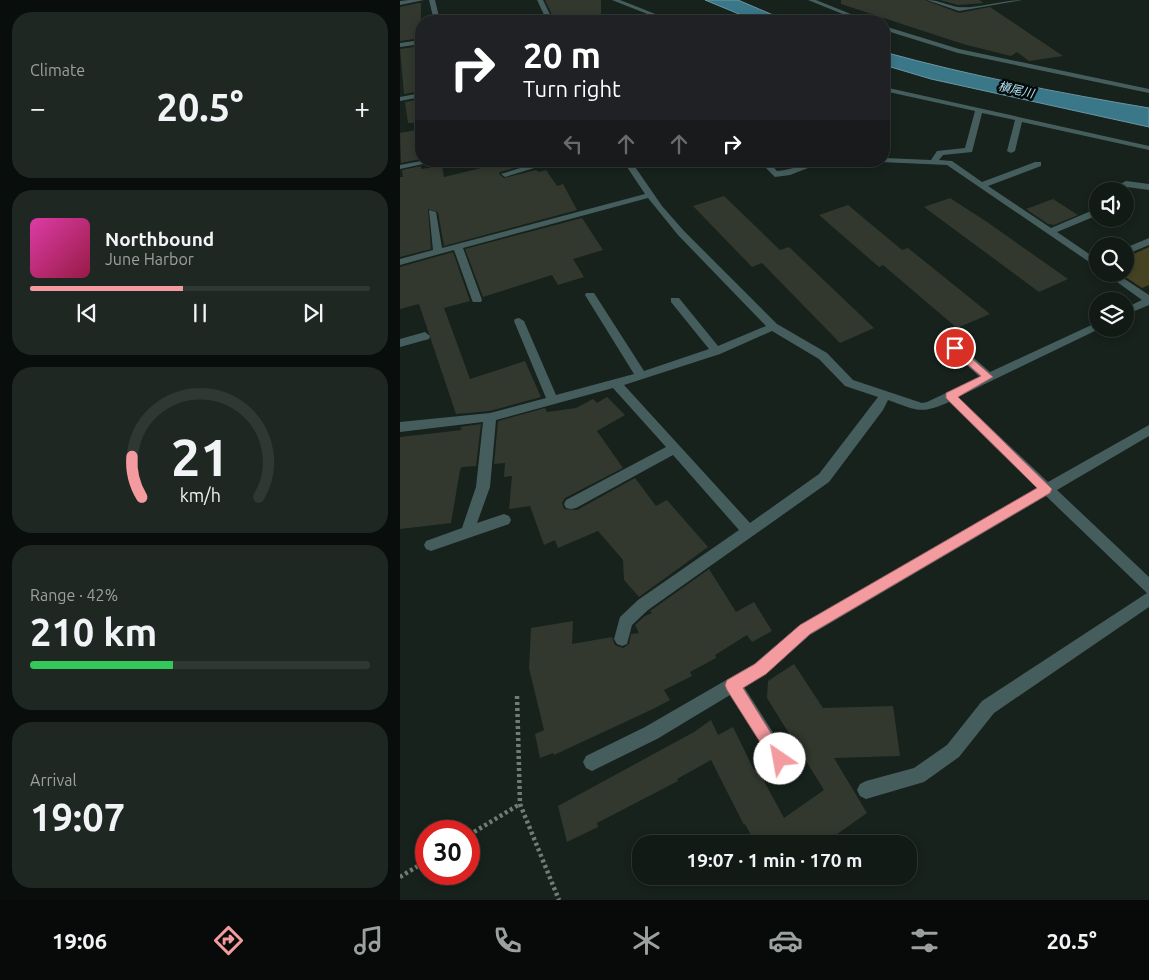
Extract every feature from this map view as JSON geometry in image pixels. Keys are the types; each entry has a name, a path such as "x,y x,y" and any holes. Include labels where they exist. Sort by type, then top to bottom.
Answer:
{"street":[{"path":"400,2 421,0"},
{"path":"432,0 436,15"},
{"path":"540,0 547,15"},
{"path":"615,0 654,15"},
{"path":"811,0 850,15"},
{"path":"930,0 959,9 1014,0"},
{"path":"890,30 958,51 1149,91"},
{"path":"400,45 415,43"},
{"path":"890,90 978,112 1149,148"},
{"path":"400,99 415,96"},
{"path":"933,163 940,152 969,150 978,112"},
{"path":"1011,151 1019,120"},
{"path":"890,160 949,163 1089,259"},
{"path":"981,185 1038,164"},
{"path":"400,168 415,165"},
{"path":"505,174 531,167"},
{"path":"631,167 651,195 700,254 773,327 823,356 849,383 922,407 929,406 1089,329"},
{"path":"768,167 774,174 787,173 804,167"},
{"path":"1025,169 1038,177"},
{"path":"1134,185 1149,187"},
{"path":"400,262 651,195"},
{"path":"432,212 438,252"},
{"path":"1050,232 1089,215"},
{"path":"1134,248 1149,242"},
{"path":"458,246 477,300"},
{"path":"1123,282 1149,300 1134,308"},
{"path":"590,295 641,376"},
{"path":"675,300 716,351"},
{"path":"519,321 552,399"},
{"path":"400,427 490,417 641,376 716,351 773,327"},
{"path":"400,343 425,336"},
{"path":"955,348 988,377"},
{"path":"616,383 749,530"},
{"path":"622,638 625,622 643,605 824,478 879,407 885,395"},
{"path":"950,396 1149,586"},
{"path":"467,532 483,488 490,417"},
{"path":"592,762 652,733 760,669 805,630 1149,430"},
{"path":"571,504 675,448"},
{"path":"431,545 504,520"},
{"path":"866,790 918,776 953,751 988,707 1149,599"},
{"path":"733,685 789,773"}],"path":[{"path":"517,696 520,804 559,900"},
{"path":"480,829 520,804"},
{"path":"400,877 415,868"}],"shaded area":[{"path":"1149,247 1149,285 1142,288 1133,282 1134,254"}],"water":[{"path":"705,0 738,0 773,15 741,15"},
{"name":"槇尾川","path":"890,54 1016,83 1149,108 1149,127 931,79 890,67"}],"building":[{"path":"545,0 601,0 601,15 552,15"},
{"path":"841,0 925,0 959,13 990,7 1063,56 1029,61 1017,52 1011,56 963,44 890,20 890,15 875,15 841,4"},
{"path":"940,0 979,0 984,3 958,5"},
{"path":"421,3 421,15 415,15 415,39 400,41 400,7"},
{"path":"415,47 415,92 404,94 400,49"},
{"path":"415,100 415,123 408,123 405,102"},
{"path":"415,130 415,160 401,163 400,133"},
{"path":"416,167 421,167 421,169 442,167 444,177 485,167 518,167 500,172 499,174 504,178 536,170 539,172 546,170 557,186 563,184 577,210 444,246 438,212 428,209 431,249 400,257 400,177 403,177 402,170"},
{"path":"724,196 780,250 789,247 874,328 840,343 762,263 752,267 693,206"},
{"path":"950,198 1068,279 1039,292 924,207"},
{"path":"1053,199 1078,215 1054,225 1048,224 1026,209"},
{"path":"848,205 902,250 908,248 990,314 957,328 883,265 879,267 819,215"},
{"path":"582,218 603,250 573,259 584,277 558,285 552,275 483,297 465,249"},
{"path":"453,252 470,301 444,308 470,379 525,361 541,397 490,411 456,414 419,304 400,309 400,267"},
{"path":"607,397 625,415 597,431 623,468 565,498 562,503 564,509 577,510 635,478 656,506 667,500 708,547 639,597 624,580 623,560 598,531 558,548 555,540 544,545 530,506 509,509 512,476 504,477 505,463 494,464 498,421 545,408 547,412 576,408 593,399 597,403"},
{"path":"481,424 476,466 462,467 460,470 451,523 400,529 400,437 462,430 460,427"},
{"path":"709,569 736,612 754,602 772,631 752,642 747,635 715,655 716,658 690,672 692,676 664,690 670,700 554,755 553,753 540,758 535,734 544,730 529,668 531,628 573,621 572,644 612,637 615,645 623,648 629,644 631,634 639,633 635,625 645,616 652,613 650,611"},
{"path":"794,664 823,708 893,706 900,756 834,758 867,813 836,835 751,835 744,825 711,760 677,779 678,781 597,823 598,827 567,842 558,806 694,732 711,720 718,735 733,727 754,770 757,768 784,818 824,790 767,698 768,681"}],"route":[{"path":"780,759 733,685 760,669 805,630 1046,489 950,396 988,377 955,348"}]}
